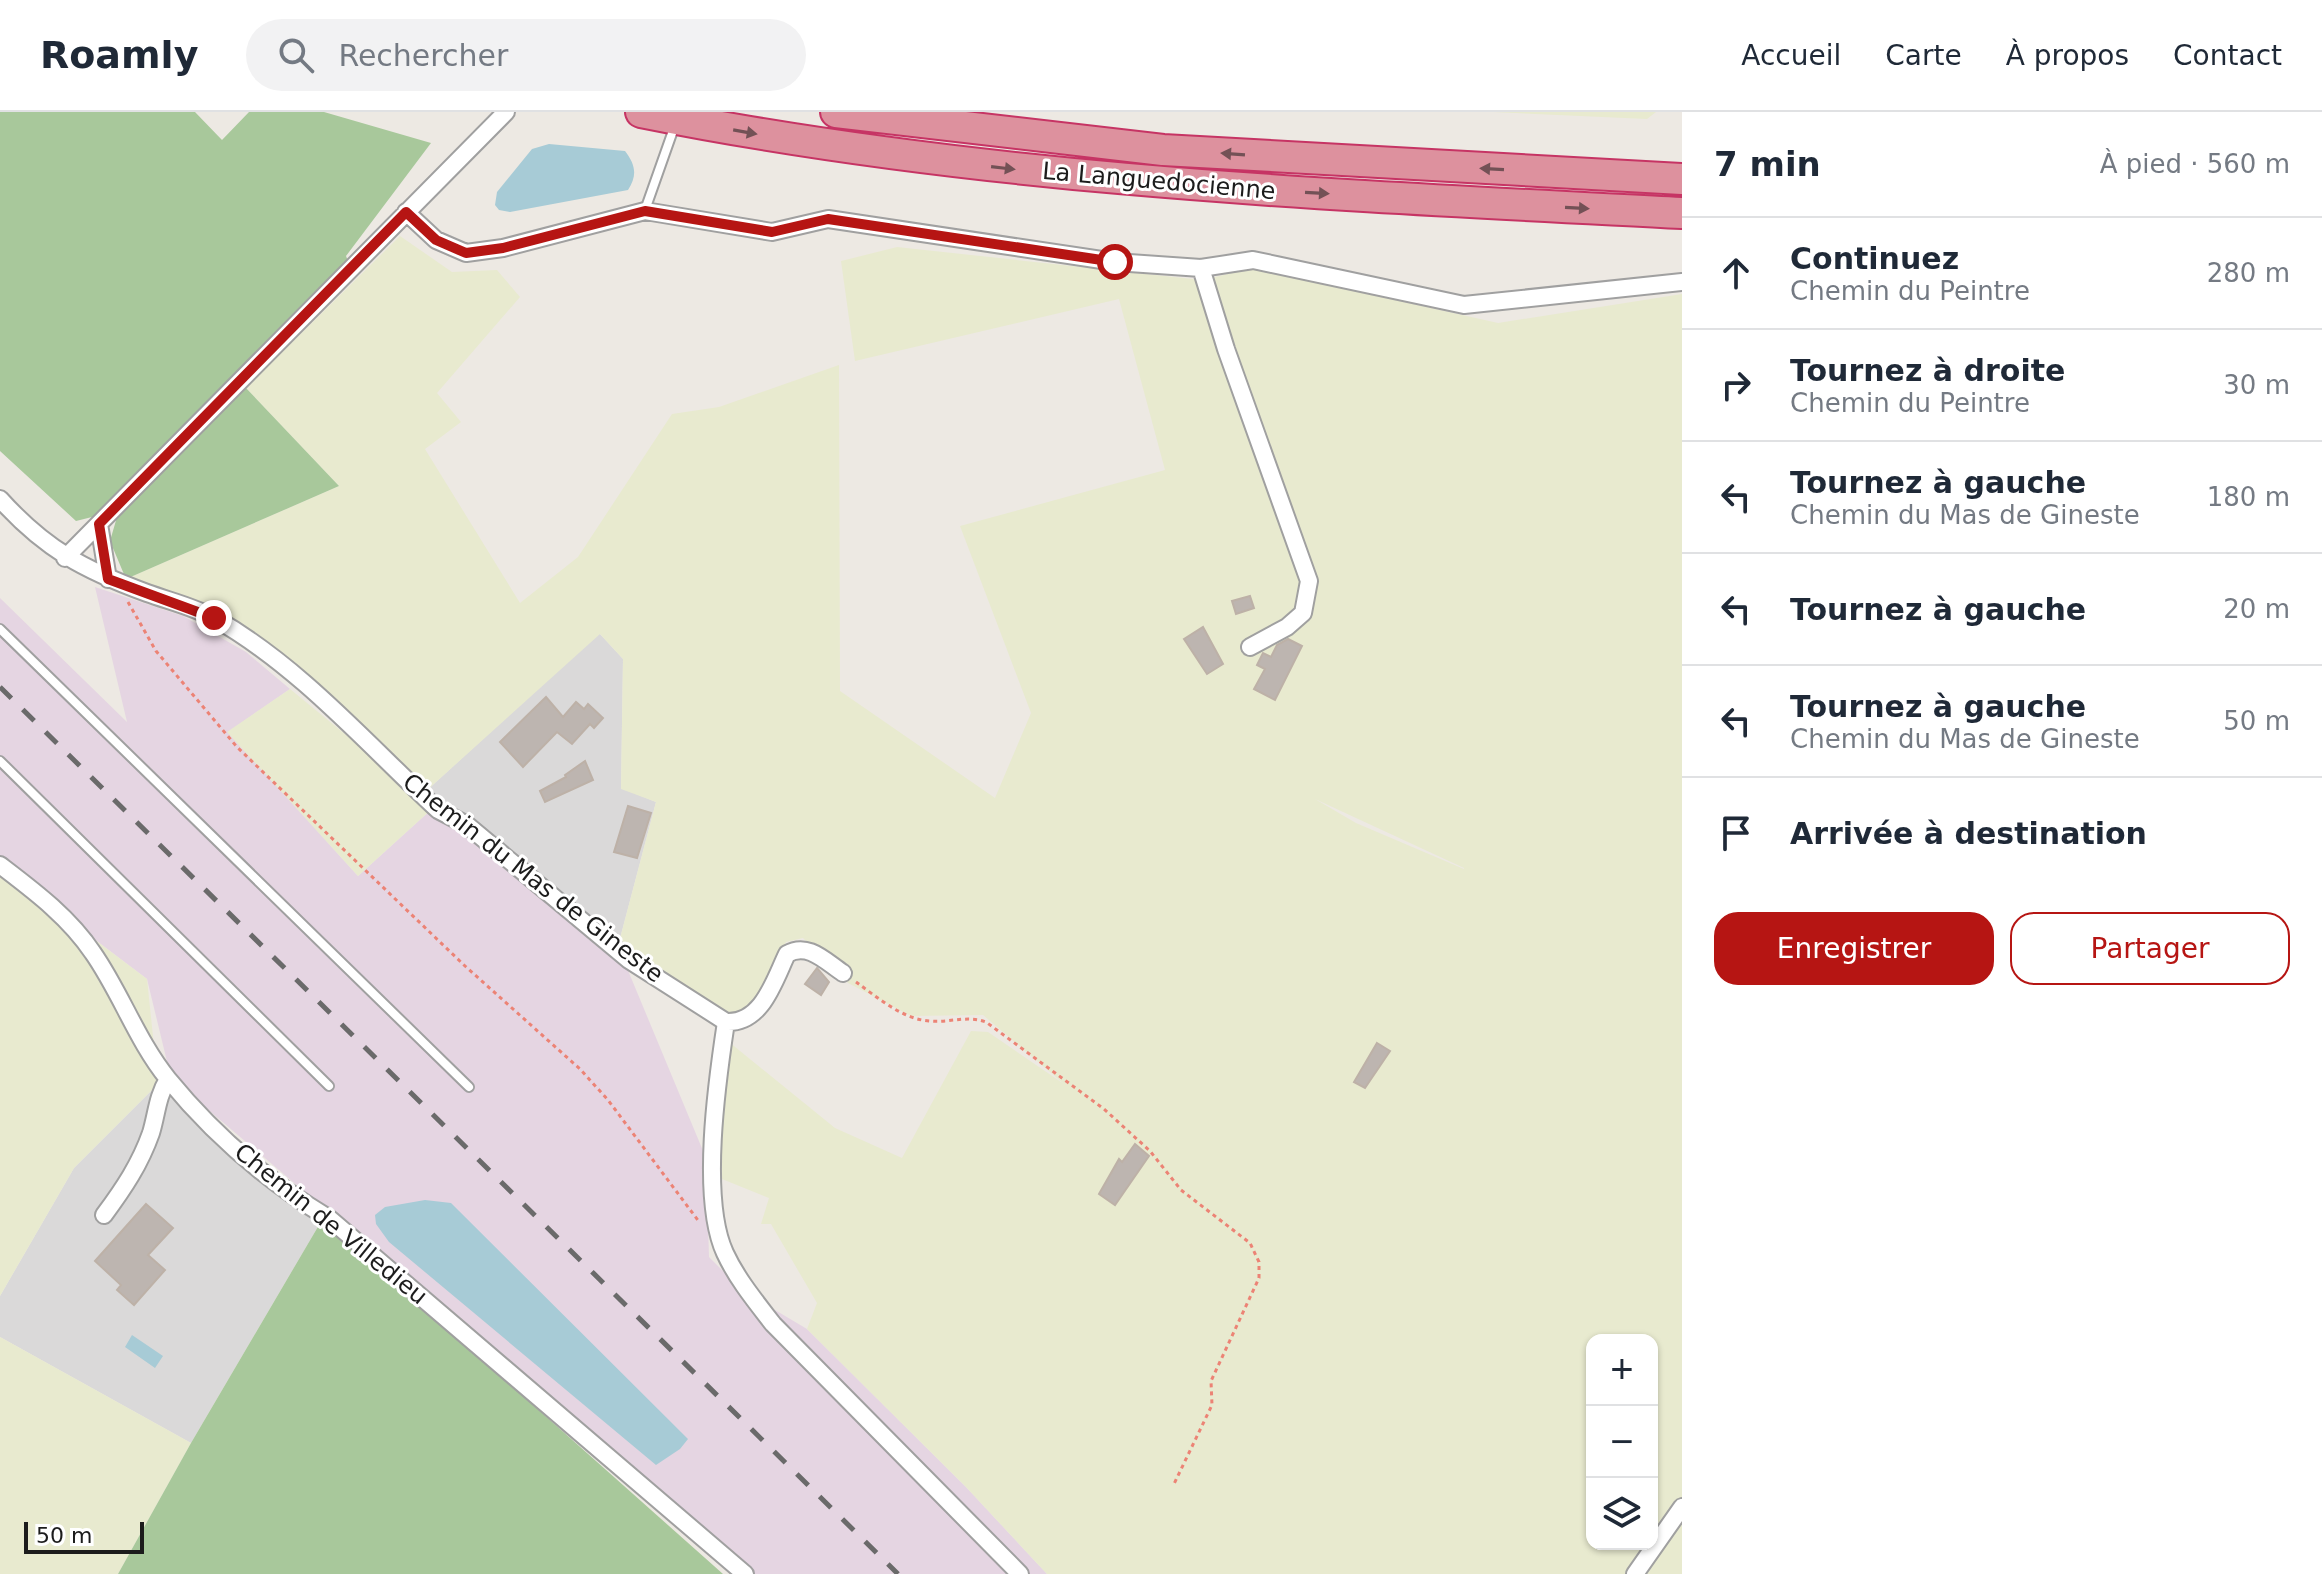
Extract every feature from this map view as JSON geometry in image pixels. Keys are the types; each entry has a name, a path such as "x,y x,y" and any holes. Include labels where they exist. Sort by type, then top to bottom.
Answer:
{"highway":[{"name":"La Languedocienne","path":"641,112 845,148 1129,181 1682,213"},
{"name":"La Languedocienne","path":"836,112 1163,150 1682,179"}],"street":[{"path":"65,558 506,112"},
{"path":"406,212 436,240 466,253 503,248 645,211 772,232 828,219 1115,262 1201,268 1253,260 1464,305 1682,282"},
{"path":"1201,268 1226,349 1309,581 1303,613 1287,627 1250,647"},
{"name":"Chemin du Mas de Gineste","path":"0,499 29,532 65,558 112,580 214,618 266,653 305,684 438,810 467,825 629,960 726,1022"},
{"path":"99,524 112,580"},
{"name":"Chemin de Villedieu","path":"0,865 51,904 92,952 168,1079 256,1168 330,1219 745,1574"},
{"path":"843,973 809,950 798,948 787,954 753,1016 726,1022 716,1085 713,1200 723,1251 739,1279 773,1324 1020,1574"},
{"path":"104,1215 133,1176 152,1130 157,1097 168,1079"},
{"path":"1635,1574 1682,1507"}],"lane":[{"path":"645,211 677,119"},
{"path":"0,629 469,1087"},
{"path":"0,761 329,1086"}],"path":[{"path":"112,580 156,651 237,747 465,966 580,1069 608,1100 689,1213 698,1222 718,1225"},
{"path":"843,973 910,1017 928,1021 973,1018 986,1022 1104,1109 1150,1151 1181,1190 1250,1243 1259,1262 1259,1278 1211,1381 1212,1405 1173,1486"}],"shaded area":[{"path":"95,587 183,616 246,652 290,689 228,732 358,876 434,807 622,956 706,1158 709,1257 743,1291 807,1329 966,1487 1047,1574 753,1574 171,1078 147,979 0,868 0,598 127,722"},
{"path":"599,633 623,659 621,788 656,802 618,946 425,792"},
{"path":"158,1084 319,1225 191,1443 0,1337 0,1296 74,1168"}],"green space":[{"path":"0,112 195,112 222,140 249,112 324,112 431,143 346,256 350,266 112,512 76,521 0,451"},
{"path":"1493,112 1656,112 1647,119"},
{"path":"400,236 452,272 497,270 520,297 437,393 461,422 425,449 520,603 578,557 672,414 719,407 839,365 840,691 995,798 1031,713 960,526 1165,470 1119,299 855,361 841,261 897,247 1202,280 1302,574 1316,600 1289,506 1211,278 1252,268 1498,323 1682,294 1682,1502 1658,1536 1658,1334 1586,1334 1586,1550 1648,1550 1631,1574 1047,1574 966,1487 807,1329 817,1303 771,1224 761,1224 769,1198 717,1177 719,1097 729,1042 835,1128 902,1158 971,1031 988,1032 1064,1084 983,1015 911,1016 848,983 803,938 786,942 752,1011 737,1020 618,946 656,802 621,789 623,659 600,634 425,792 214,614 126,579 339,486 246,388","holes":["1315,799 1464,868 1356,823"]},
{"path":"246,388 339,486 126,579 110,541 117,517"},
{"path":"290,689 434,807 358,876 227,732"},
{"path":"0,868 147,979 158,1084 74,1168 0,1296"},
{"path":"319,1225 335,1229 723,1574 118,1574"},
{"path":"0,1337 191,1443 118,1574 0,1574"},
{"path":"1682,1522 1682,1574 1647,1574"}],"water":[{"path":"549,144 625,151 634,170 631,185 628,190 510,212 499,210 495,205 497,192 532,149"},
{"path":"425,1200 451,1203 688,1439 680,1449 656,1465 389,1242 376,1224 375,1215 385,1207"},
{"path":"132,1335 163,1356 155,1368 125,1347"}],"building":[{"path":"1250,596 1254,608 1236,614 1232,601"},
{"path":"1203,627 1223,664 1207,674 1184,639"},
{"path":"1288,639 1302,646 1275,700 1254,689 1265,669 1257,665 1263,653 1271,657 1277,645"},
{"path":"546,697 563,717 576,702 584,709 588,704 603,718 594,728 590,724 572,744 557,732 523,767 500,742"},
{"path":"585,761 593,780 545,802 540,791 566,777"},
{"path":"628,806 651,813 637,858 614,852"},
{"path":"817,968 829,982 821,995 805,984"},
{"path":"1377,1043 1390,1051 1365,1088 1354,1082"},
{"path":"1135,1144 1149,1156 1115,1205 1099,1194 1119,1159 1122,1162"},
{"path":"146,1204 173,1228 148,1255 165,1270 134,1305 117,1290 121,1285 95,1261"}],"railway":[{"path":"0,687 898,1574"}],"route":[{"path":"214,618 108,579 99,524 406,212 436,240 466,253 503,248 645,211 772,232 828,219 1115,262"}]}
